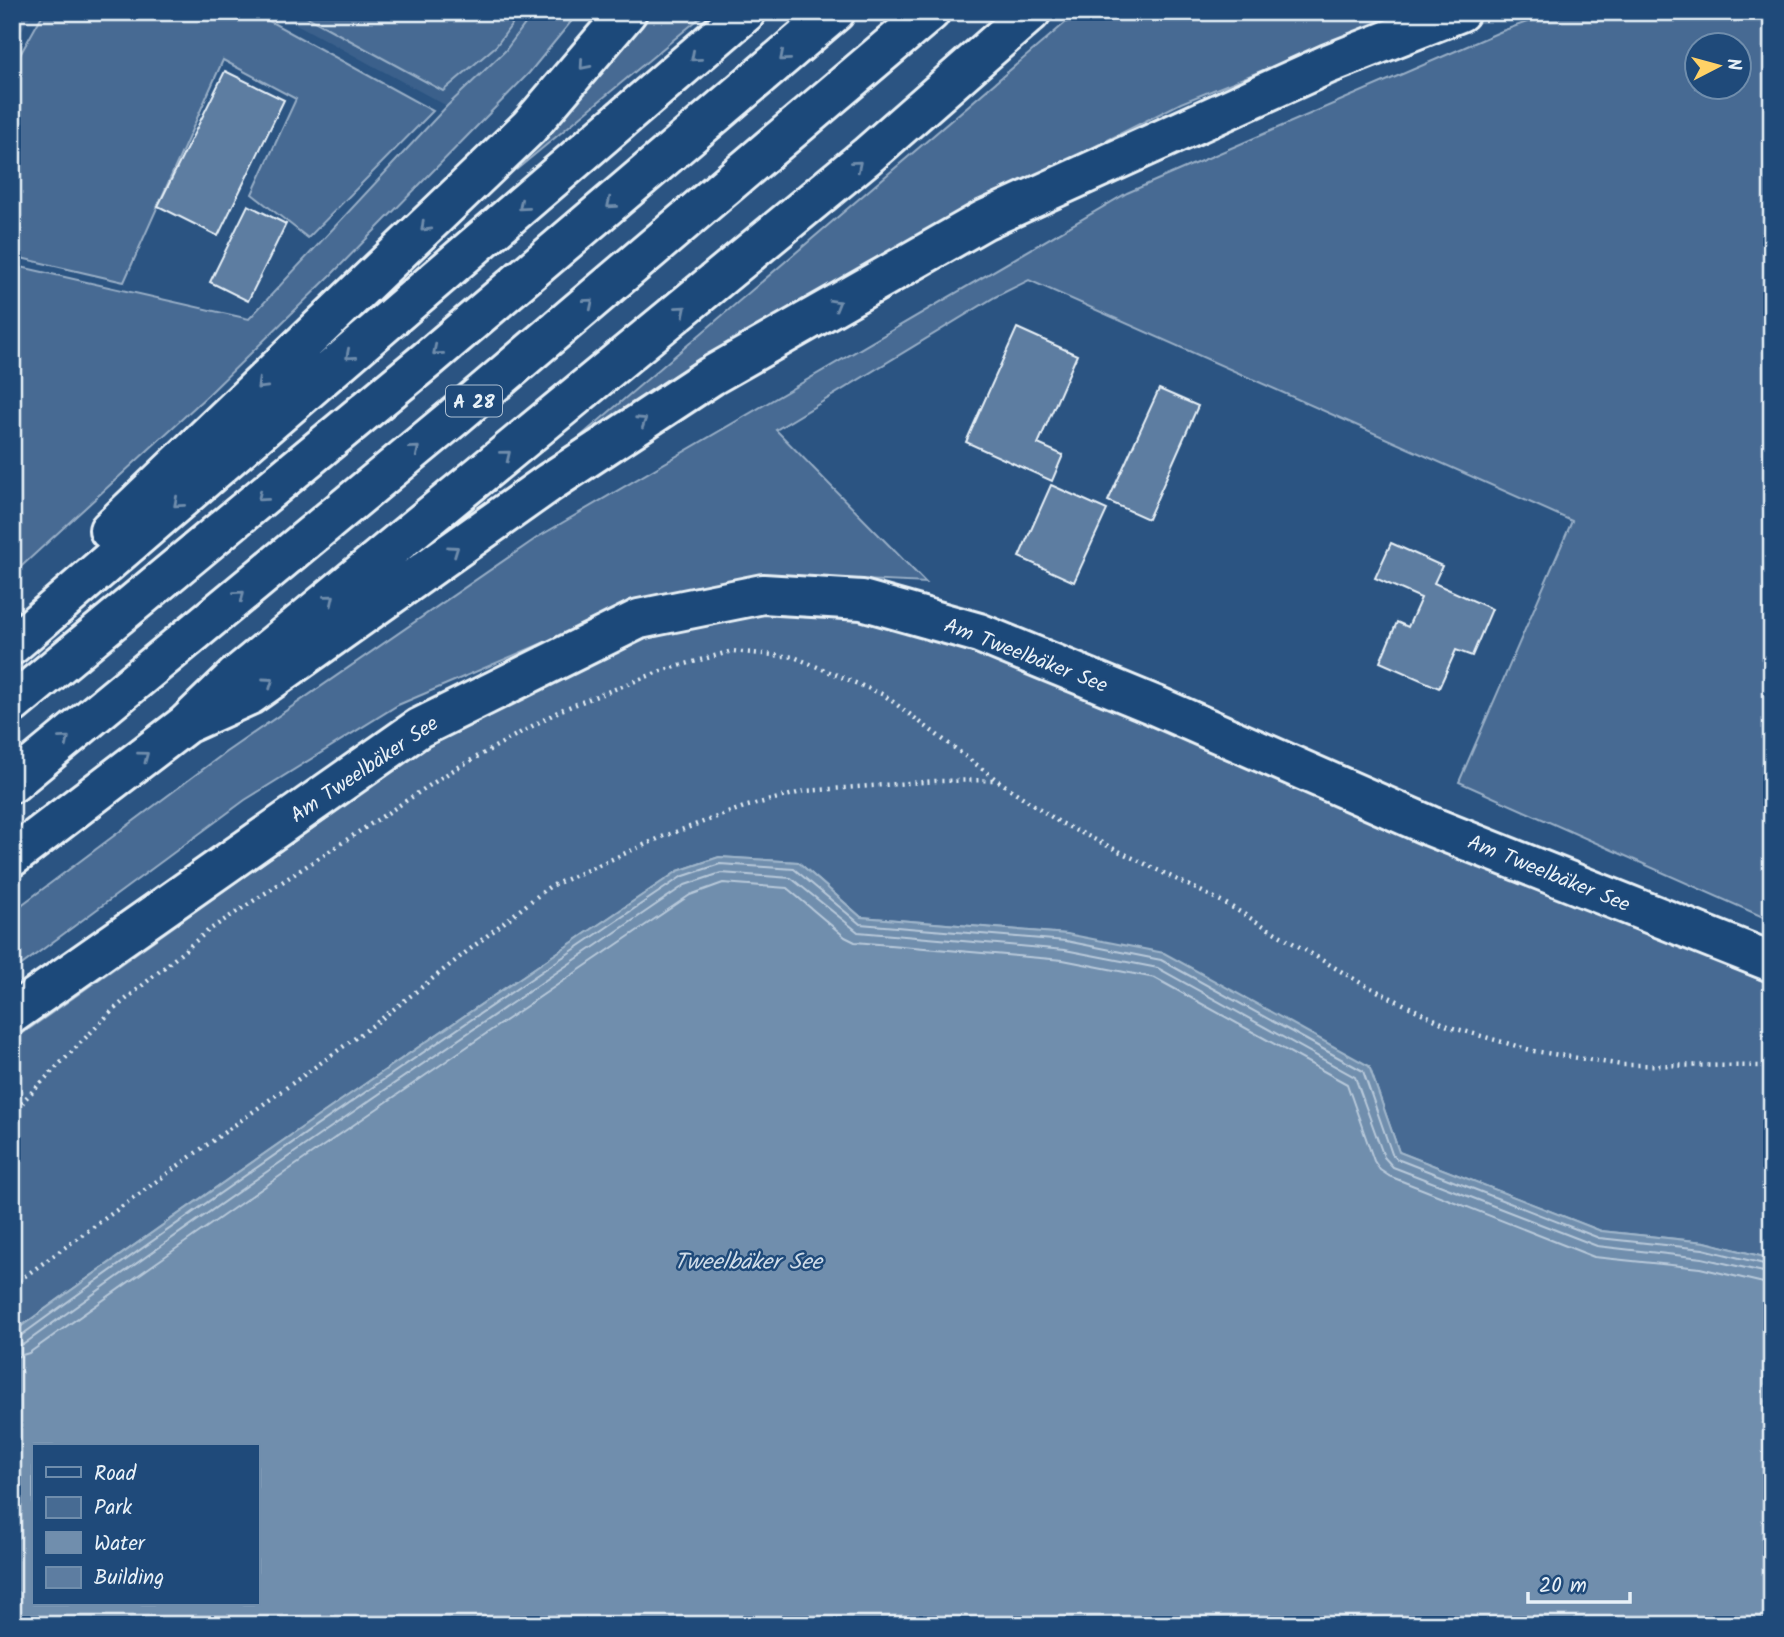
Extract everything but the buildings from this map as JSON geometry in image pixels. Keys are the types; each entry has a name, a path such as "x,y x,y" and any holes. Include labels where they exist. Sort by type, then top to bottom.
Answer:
{"main road":[{"path":"12,618 130,510 530,127 627,12"},
{"path":"12,645 746,12"},
{"path":"12,704 449,341 835,12"},
{"name":"A 28","path":"12,783 464,409 930,12"},
{"path":"12,857 187,724 235,677 857,165 1031,12"},
{"path":"187,724 250,695 550,482 711,376 984,220 1328,64 1460,12"},
{"name":"Am Tweelbäker See","path":"12,1014 419,728 639,618 763,594 862,600 979,633 1154,705 1430,826 1772,962"}],"path":[{"path":"12,1122 24,1100 113,1010 209,930 450,772 561,710 661,671 732,652 794,657 884,695 997,780 1059,822 1223,902 1361,983 1450,1027 1534,1051 1622,1065 1772,1066"},
{"path":"12,1282 21,1279 376,1023 549,887 662,837 744,807 805,791 936,781 997,780"}],"shaded area":[{"path":"20,12 32,12 12,49 12,25"},
{"path":"274,12 298,12 443,91 496,46 521,12 534,12 505,51 447,106"}],"green space":[{"path":"44,12 253,12 433,111 308,238 252,194 296,99 223,60 124,282 12,256 12,69"},
{"path":"298,12 521,12 496,46 443,91"},
{"path":"534,12 579,12 529,73 332,274 208,395 12,575 12,265 249,319 447,106 505,51"},
{"path":"650,12 707,12 516,170"},
{"path":"1078,12 1408,12 1181,103 1019,185 541,470"},
{"path":"1555,12 1772,12 1772,921 1459,782 1572,521 1029,280 995,297 776,430 926,583 757,575 629,606 398,705 245,800 12,972 12,912 226,752 538,537 1127,193 1502,31"},
{"path":"763,612 861,618 973,649 1429,837 1772,985 1772,1259 1705,1242 1601,1231 1399,1152 1369,1066 1067,934 861,917 798,862 719,857 678,871 343,1099 12,1333 12,1041 434,742 643,630"}],"water":[{"name":"Tweelbäker See","path":"719,857 798,862 861,917 1067,934 1164,953 1369,1066 1399,1152 1601,1231 1705,1242 1772,1259 1772,1625 12,1625 12,1333 343,1099 678,871"}]}
